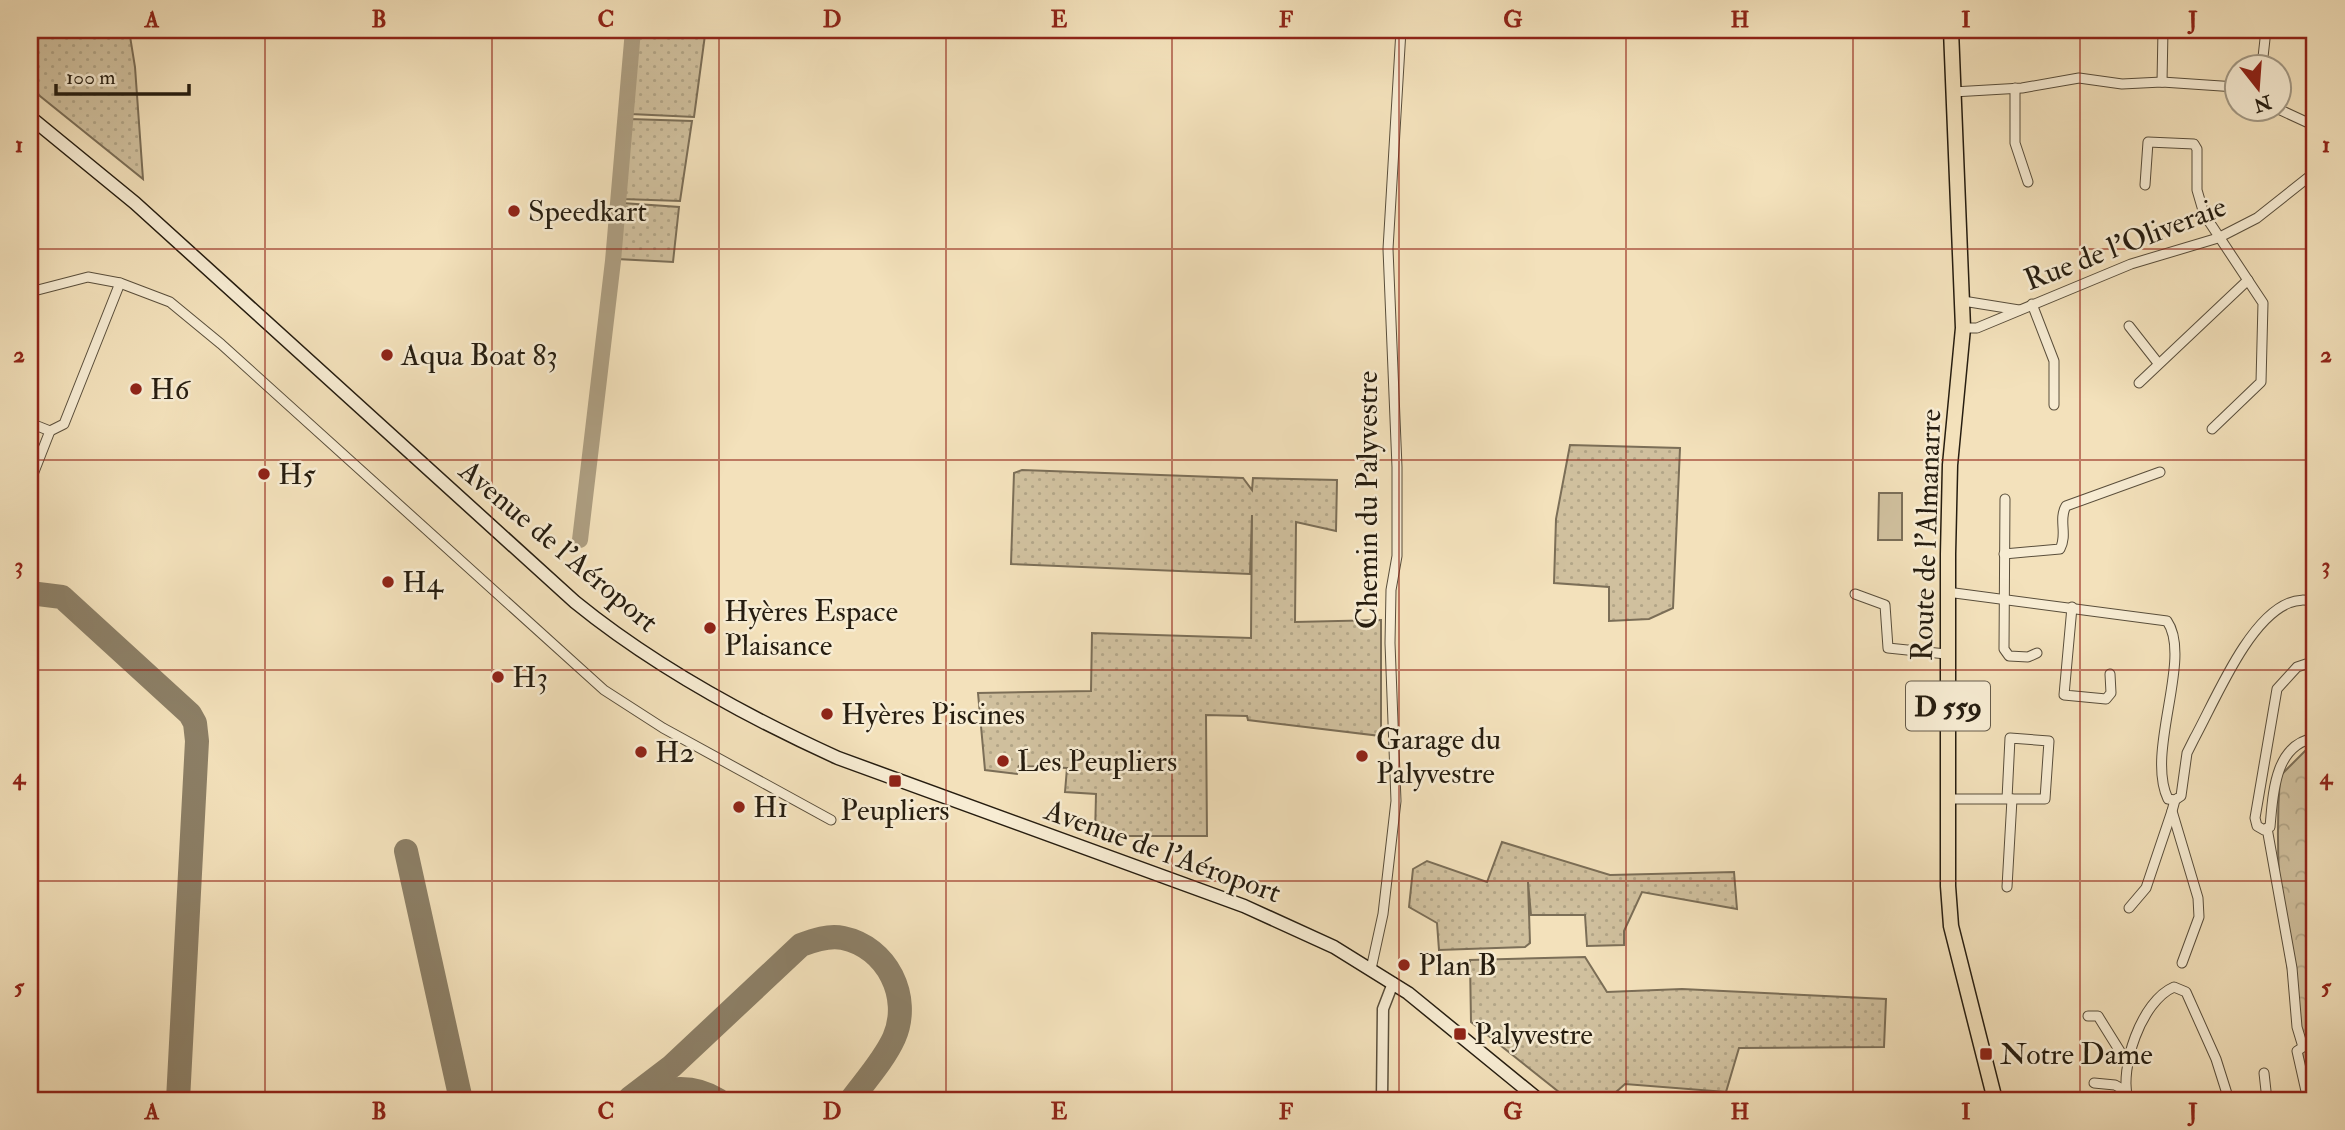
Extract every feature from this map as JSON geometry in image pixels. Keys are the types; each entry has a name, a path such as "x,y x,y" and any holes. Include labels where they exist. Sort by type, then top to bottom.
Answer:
{"main road":[{"name":"D 559","path":"1951,30 1963,301"},
{"name":"Avenue de l'Aéroport","path":"30,117 135,203 576,602 651,658 784,734 838,758 1244,906 1324,942 1393,983 1539,1100"},
{"name":"Route de l'Almanarre","path":"1963,301 1963,328 1950,465 1947,592 1951,926 1996,1100"}],"street":[{"name":"Chemin du Palyvestre","path":"1371,969 1380,935 1396,801 1390,643 1391,590 1397,556 1397,467 1388,263 1401,30"},
{"path":"2161,82 2163,30"},
{"path":"2264,52 2266,30"},
{"path":"1953,92 2015,88 2079,78 2122,84 2161,82 2222,86"},
{"path":"2015,88 2015,143 2028,182"},
{"path":"2292,115 2315,126"},
{"path":"2145,185 2148,142 2194,144 2197,149 2199,200 2218,238 2248,280 2265,311 2261,382 2212,429"},
{"name":"Rue de l'Oliveraie","path":"1963,328 1977,328 2131,264 2218,238 2257,218 2315,172"},
{"path":"30,292 88,277 120,283 170,302 604,690 663,728 831,820"},
{"path":"2139,383 2248,280"},
{"path":"30,423 50,431 60,427 68,418 120,283"},
{"name":"Rue de l'Oliveraie","path":"1963,301 2019,310"},
{"path":"2032,304 2054,361 2054,405"},
{"path":"2129,326 2158,363"},
{"path":"30,482 50,431"},
{"path":"2004,554 2060,549 2064,541 2062,513 2066,506 2160,472"},
{"path":"2005,499 2004,649 2009,656 2028,657 2037,653"},
{"path":"1947,592 2167,621 2174,630 2176,641 2163,750 2164,790 2168,799 2175,800"},
{"path":"1856,594 1885,605 1888,648 1946,654"},
{"path":"2129,908 2146,888 2175,800 2181,796 2191,746 2251,637 2288,603 2300,600 2315,601"},
{"path":"2072,607 2064,695 2106,699 2111,692 2110,674"},
{"path":"2315,661 2297,667 2277,689 2255,818 2258,826 2264,830 2270,827 2276,778 2288,753 2306,739 2315,738"},
{"path":"1948,799 2009,799 2045,800 2049,741 2010,738 2009,799 2007,887"},
{"path":"2172,811 2198,898 2199,917 2182,963"},
{"path":"2267,828 2292,968 2297,1027 2302,1047 2298,1051 2308,1100"},
{"path":"1382,1100 1383,1009 1393,983"},
{"path":"2127,1096 2126,1061 2144,1018 2160,996 2169,989 2180,988 2186,992 2216,1059 2229,1100"},
{"path":"2088,1016 2098,1016 2126,1061"},
{"path":"2264,1073 2267,1100"},
{"path":"2094,1083 2115,1085 2127,1096"}],"green space":[{"path":"30,30 129,30 135,67 143,179 30,88"},
{"path":"638,30 705,35 694,117 631,114"},
{"path":"629,119 692,121 680,201 622,199"},
{"path":"622,203 679,207 673,262 617,259"},
{"path":"1570,445 1680,448 1673,608 1649,619 1609,621 1609,587 1554,583 1556,519"},
{"path":"1022,470 1243,478 1252,490 1253,478 1337,480 1336,531 1296,522 1295,622 1381,620 1381,736 1248,720 1247,716 1206,715 1207,836 1095,836 1096,794 1065,792 1067,768 1019,766 1017,774 985,770 978,693 1091,691 1092,633 1251,638 1252,515 1250,574 1011,564 1014,473"},
{"path":"1879,493 1902,493 1902,540 1878,540"},
{"path":"2310,746 2315,746 2315,1100 2312,1100 2303,1060 2289,980 2278,858 2280,776"},
{"path":"1502,842 1610,875 1734,872 1737,909 1642,892 1624,931 1624,945 1587,946 1585,915 1531,915 1528,882 1530,943 1525,947 1439,950 1437,923 1409,907 1413,869 1427,861 1487,882"},
{"path":"1585,957 1607,992 1682,989 1886,999 1884,1047 1739,1048 1726,1092 1625,1084 1607,1100 1569,1100 1471,1022 1470,960"}],"waterway":[{"path":"580,540 613,261 633,30"}],"taxiway":[{"path":"30,593 62,597 190,714 195,723 197,741 178,1100"},
{"path":"406,851 461,1100"},
{"path":"630,1098 672,1066 801,945 832,937 859,943 883,963 892,976 900,1006 899,1022 890,1046 851,1100"},
{"path":"639,1096 689,1089 718,1100"}],"place":[{"name":"Speedkart","path":"514,211"},
{"name":"Aqua Boat 83","path":"387,355"},
{"name":"H6","path":"136,389"},
{"name":"H5","path":"264,474"},
{"name":"H4","path":"388,582"},
{"name":"Hyères Espace Plaisance","path":"710,628"},
{"name":"H3","path":"498,677"},
{"name":"Hyères Piscines","path":"827,714"},
{"name":"H2","path":"641,752"},
{"name":"Garage du Palyvestre","path":"1362,756"},
{"name":"Les Peupliers","path":"1003,761"},
{"name":"Peupliers","path":"895,781"},
{"name":"H1","path":"739,807"},
{"name":"Plan B","path":"1404,965"},
{"name":"Palyvestre","path":"1460,1034"},
{"name":"Notre Dame","path":"1986,1054"}]}
